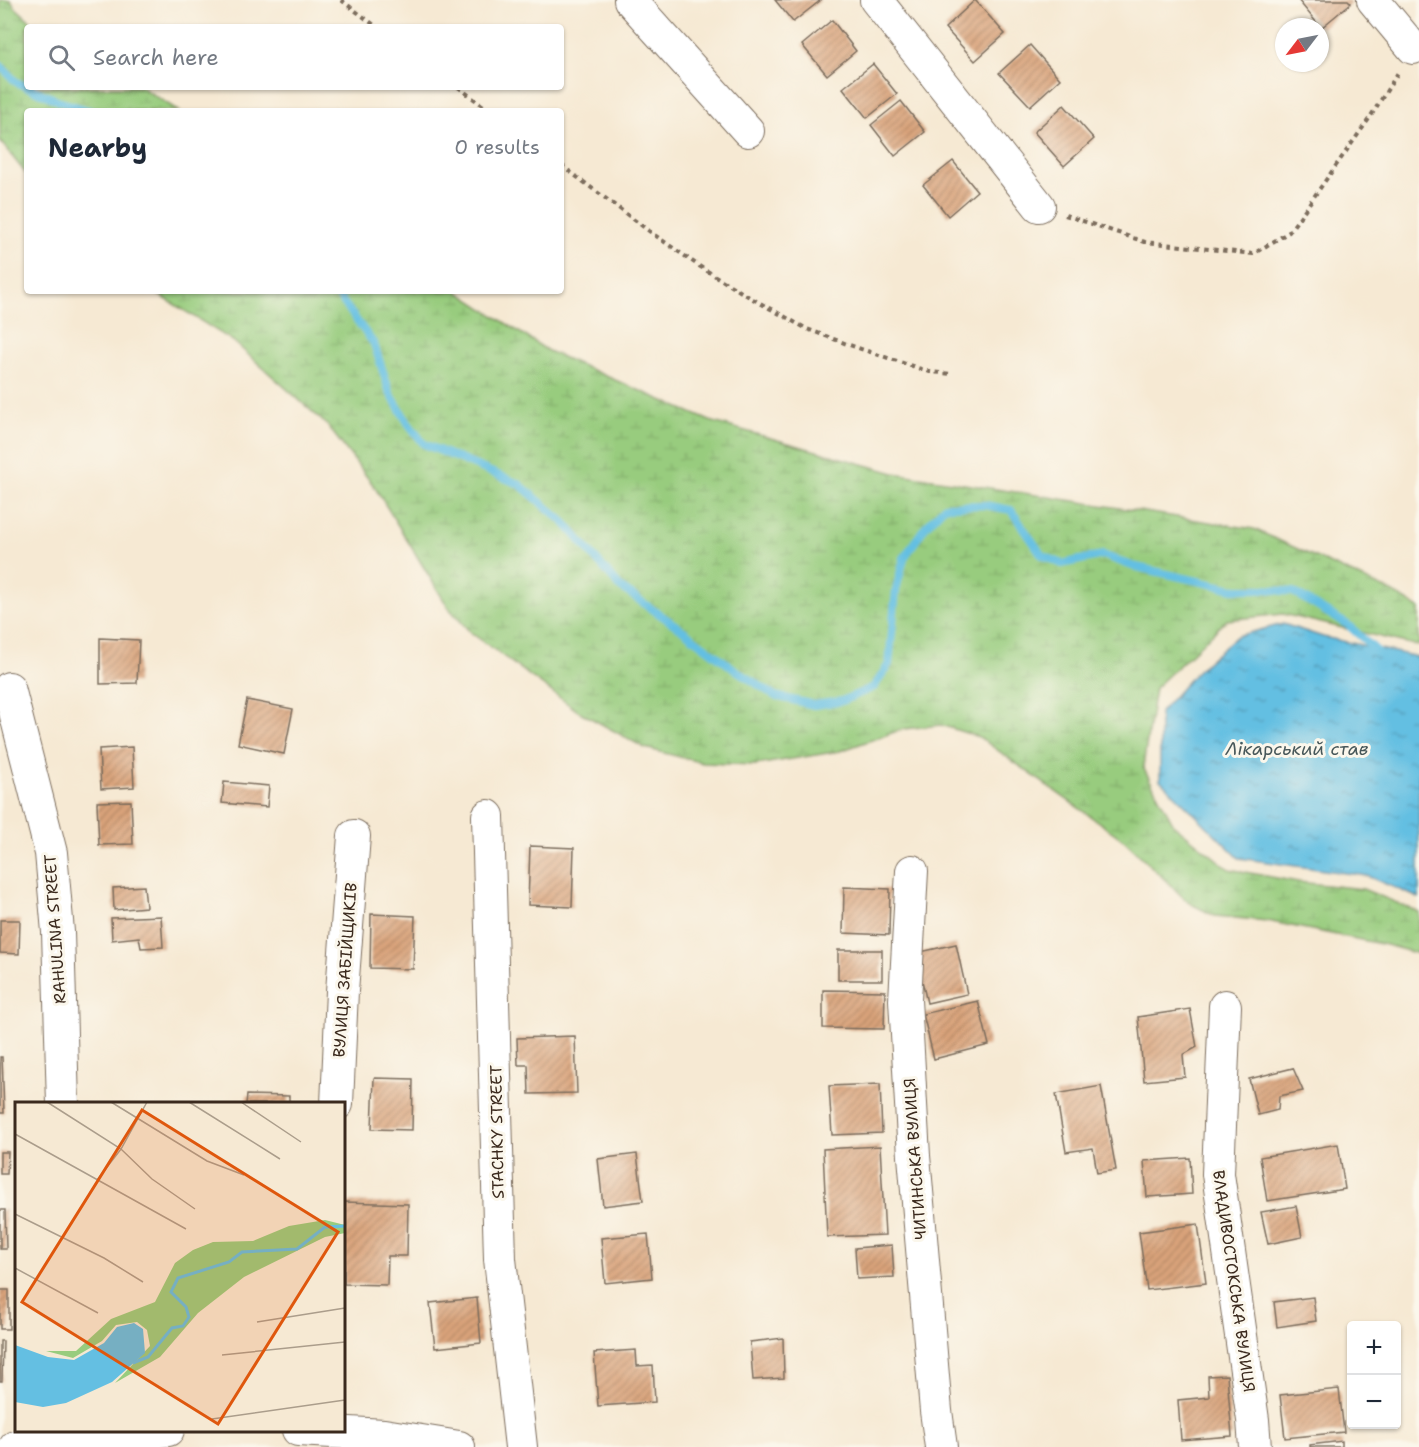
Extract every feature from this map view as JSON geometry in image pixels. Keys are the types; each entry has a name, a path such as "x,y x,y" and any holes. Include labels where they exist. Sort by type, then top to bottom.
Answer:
{"street":[{"path":"630,0 748,131"},
{"path":"876,0 1039,206"},
{"path":"1373,0 1413,48"},
{"name":"RAHULINA STREET","path":"9,688 51,853 58,932 63,1102"},
{"name":"STACHKY STREET","path":"488,816 500,1259 521,1447"},
{"name":"ВУЛИЦЯ ЗАБІЙЩИКІВ","path":"337,1102 342,991 354,836"},
{"name":"ЧИТИНСЬКА ВУЛИЦЯ","path":"912,871 905,1000 914,1156 941,1447"},
{"name":"ВЛАДИВОСТОКСЬКА ВУЛИЦЯ","path":"1225,1006 1218,1174 1255,1447"},
{"path":"15,1447 157,1432"},
{"path":"281,1447 282,1432"},
{"path":"320,1432 384,1435 459,1447"}],"path":[{"path":"341,0 374,24"},
{"path":"1039,206 1145,242 1253,254 1288,232 1369,119 1413,48"},
{"path":"462,90 486,108"},
{"path":"564,167 699,266 807,329 930,372 953,374"}],"green space":[{"path":"0,0 10,0 34,24 24,24 24,90 146,90 174,108 24,108 24,171 0,141"},
{"path":"158,294 462,294 548,351 710,421 894,473 1254,529 1394,593 1419,608 1419,646 1283,614 1227,620 1155,688 1143,767 1174,825 1229,869 1298,882 1363,889 1419,912 1419,954 1267,921 1215,916 1189,903 1125,841 979,737 941,725 903,729 840,751 756,765 703,763 645,748 578,711 470,632 448,607 374,486 327,425 233,341"}],"water":[{"name":"Лікарський став","path":"1283,624 1323,637 1419,657 1419,898 1367,876 1239,858 1160,780 1160,712 1198,670 1237,636"}],"building":[{"path":"775,0 821,0 793,22"},
{"path":"975,0 1005,34 975,61 945,28"},
{"path":"1298,0 1348,0 1351,3 1329,21 1329,18 1313,18"},
{"path":"832,20 856,51 827,75 802,45"},
{"path":"1030,45 1060,79 1030,106 999,73"},
{"path":"873,64 897,94 867,118 843,88"},
{"path":"901,101 925,132 895,156 871,125"},
{"path":"1064,105 1094,139 1064,166 1034,132"},
{"path":"953,161 977,191 948,216 923,185"},
{"path":"100,638 139,640 137,683 100,684"},
{"path":"247,700 293,709 284,754 238,744"},
{"path":"132,747 134,787 101,789 99,749"},
{"path":"224,782 269,786 267,807 222,803"},
{"path":"131,801 133,844 99,845 97,802"},
{"path":"530,846 574,848 572,907 528,905"},
{"path":"144,886 146,907 114,910 113,888"},
{"path":"844,887 890,889 889,935 843,933"},
{"path":"371,914 415,916 413,969 370,968"},
{"path":"161,916 163,947 141,948 139,937 112,940 111,918"},
{"path":"0,920 20,920 19,954 0,953"},
{"path":"956,944 967,994 927,1003 916,953"},
{"path":"838,950 882,950 882,980 838,980"},
{"path":"823,990 885,991 884,1029 823,1028"},
{"path":"978,1001 989,1045 934,1059 923,1014"},
{"path":"1190,1009 1197,1047 1183,1055 1185,1077 1144,1081 1138,1017"},
{"path":"575,1036 577,1093 529,1094 528,1065 518,1065 517,1038"},
{"path":"0,1057 2,1057 4,1113 0,1113"},
{"path":"1293,1068 1303,1091 1279,1096 1278,1110 1258,1115 1249,1079"},
{"path":"374,1078 413,1079 412,1130 372,1129"},
{"path":"880,1084 882,1133 832,1135 829,1086"},
{"path":"1101,1086 1116,1170 1097,1173 1093,1148 1066,1152 1056,1094"},
{"path":"247,1095 289,1096 289,1102 246,1102"},
{"path":"1338,1144 1345,1189 1267,1201 1260,1157"},
{"path":"880,1146 885,1235 827,1237 823,1149"},
{"path":"0,1152 8,1152 7,1174 0,1174"},
{"path":"637,1154 643,1201 603,1206 598,1159"},
{"path":"1190,1158 1192,1194 1147,1197 1144,1161"},
{"path":"345,1202 408,1204 407,1256 388,1256 387,1285 345,1284"},
{"path":"1296,1206 1302,1237 1268,1244 1261,1212"},
{"path":"0,1210 5,1210 6,1249 0,1249"},
{"path":"1198,1224 1206,1283 1147,1290 1139,1232"},
{"path":"648,1234 652,1278 605,1283 601,1238"},
{"path":"892,1245 894,1277 857,1279 855,1248"},
{"path":"0,1290 9,1290 9,1329 0,1329"},
{"path":"1313,1297 1316,1321 1277,1327 1274,1302"},
{"path":"477,1298 481,1343 435,1348 430,1303"},
{"path":"783,1338 784,1378 753,1380 750,1342"},
{"path":"0,1341 3,1341 2,1381 0,1381"},
{"path":"636,1350 637,1366 653,1365 655,1402 598,1406 594,1353"},
{"path":"1227,1375 1232,1436 1181,1440 1178,1400 1209,1397 1208,1376"},
{"path":"1339,1389 1344,1432 1285,1438 1280,1395"},
{"path":"1342,1441 1342,1447 1310,1447 1310,1445"}],"waterway":[{"path":"0,65 16,82 24,86"},
{"path":"35,90 81,108"},
{"path":"337,294 374,344 390,393 424,444 519,484 564,522 620,587 775,696 814,705 842,701 874,687 889,664 896,590 904,558 925,527 945,506 985,505 1011,510 1042,555 1062,564 1103,555 1132,566 1233,589 1293,592 1348,625 1380,654"}]}
